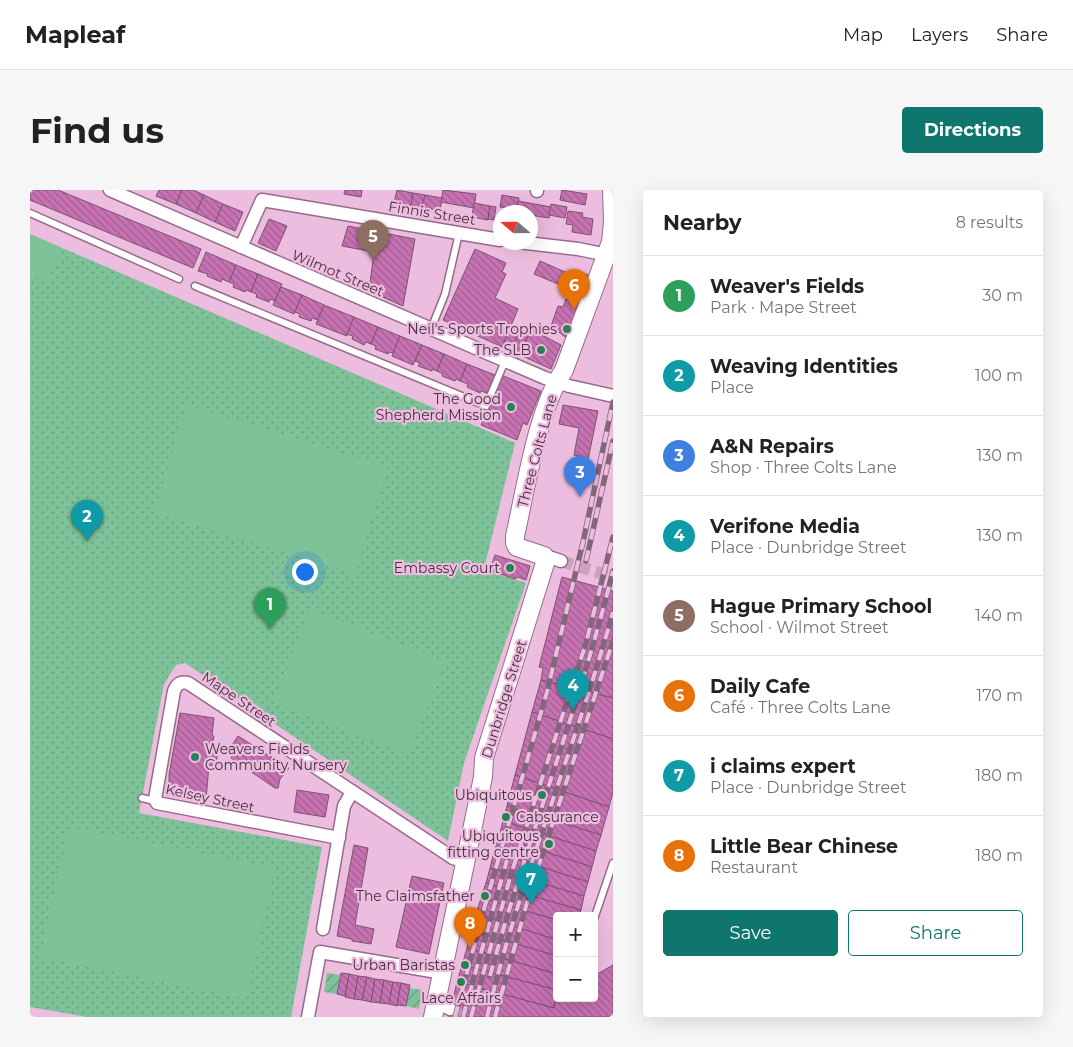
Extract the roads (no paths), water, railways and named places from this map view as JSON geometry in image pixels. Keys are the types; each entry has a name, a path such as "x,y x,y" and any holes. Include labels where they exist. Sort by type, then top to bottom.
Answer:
{"main road":[{"name":"Three Colts Lane","path":"553,560 541,554 517,547 515,543 536,443 556,382 564,370 610,256 613,222 612,190"},
{"name":"Dunbridge Street","path":"440,1010 443,973 482,777 484,758 544,571 553,560"}],"street":[{"name":"Wilmot Street","path":"110,190 504,361 556,382 613,396"},
{"name":"Finnis Street","path":"241,247 262,200 493,239"},
{"path":"538,244 578,249 610,256"},
{"name":"Mape Street","path":"174,691 177,685 182,682 188,682 453,858 465,862"},
{"name":"Kelsey Street","path":"174,691 155,801 162,804 339,838"},
{"path":"323,929 344,806 352,792"},
{"path":"308,1017 320,952 443,973"}],"lane":[{"path":"30,213 179,279"},
{"path":"431,329 445,294 459,233"},
{"path":"195,286 486,406 504,361"},
{"path":"142,798 155,801"},
{"path":"596,912 613,863"}],"tunnel":[{"path":"561,561 613,577"},
{"path":"450,1009 463,1017"}],"railway":[{"path":"455,1017 484,909 547,692 583,542 613,402"},
{"path":"586,561 613,441"},
{"path":"471,1017 512,871 586,643 613,537"},
{"path":"490,976 520,875 585,673 613,571"},
{"path":"487,1017 515,915 582,713 613,612"},
{"path":"495,1017 530,892 613,641"},
{"path":"463,1017 507,860"}],"place":[{"name":"Hague Primary School","path":"373,261"},
{"name":"Daily Cafe","path":"574,310"},
{"name":"Neil's Sports Trophies","path":"567,329"},
{"name":"The SLB","path":"541,350"},
{"name":"The Good Shepherd Mission","path":"511,407"},
{"name":"A&N Repairs","path":"580,497"},
{"name":"Weaving Identities","path":"87,541"},
{"name":"Embassy Court","path":"510,568"},
{"name":"Weaver's Fields","path":"270,629"},
{"name":"Verifone Media","path":"573,710"},
{"name":"Weavers Fields Community Nursery","path":"195,757"},
{"name":"Ubiquitous","path":"542,795"},
{"name":"Cabsurance","path":"506,817"},
{"name":"Ubiquitous fitting centre","path":"549,844"},
{"name":"The Claimsfather","path":"485,896"},
{"name":"i claims expert","path":"531,904"},
{"name":"Little Bear Chinese","path":"470,948"},
{"name":"Urban Baristas","path":"465,965"},
{"name":"Lace Affairs","path":"461,982"}]}
